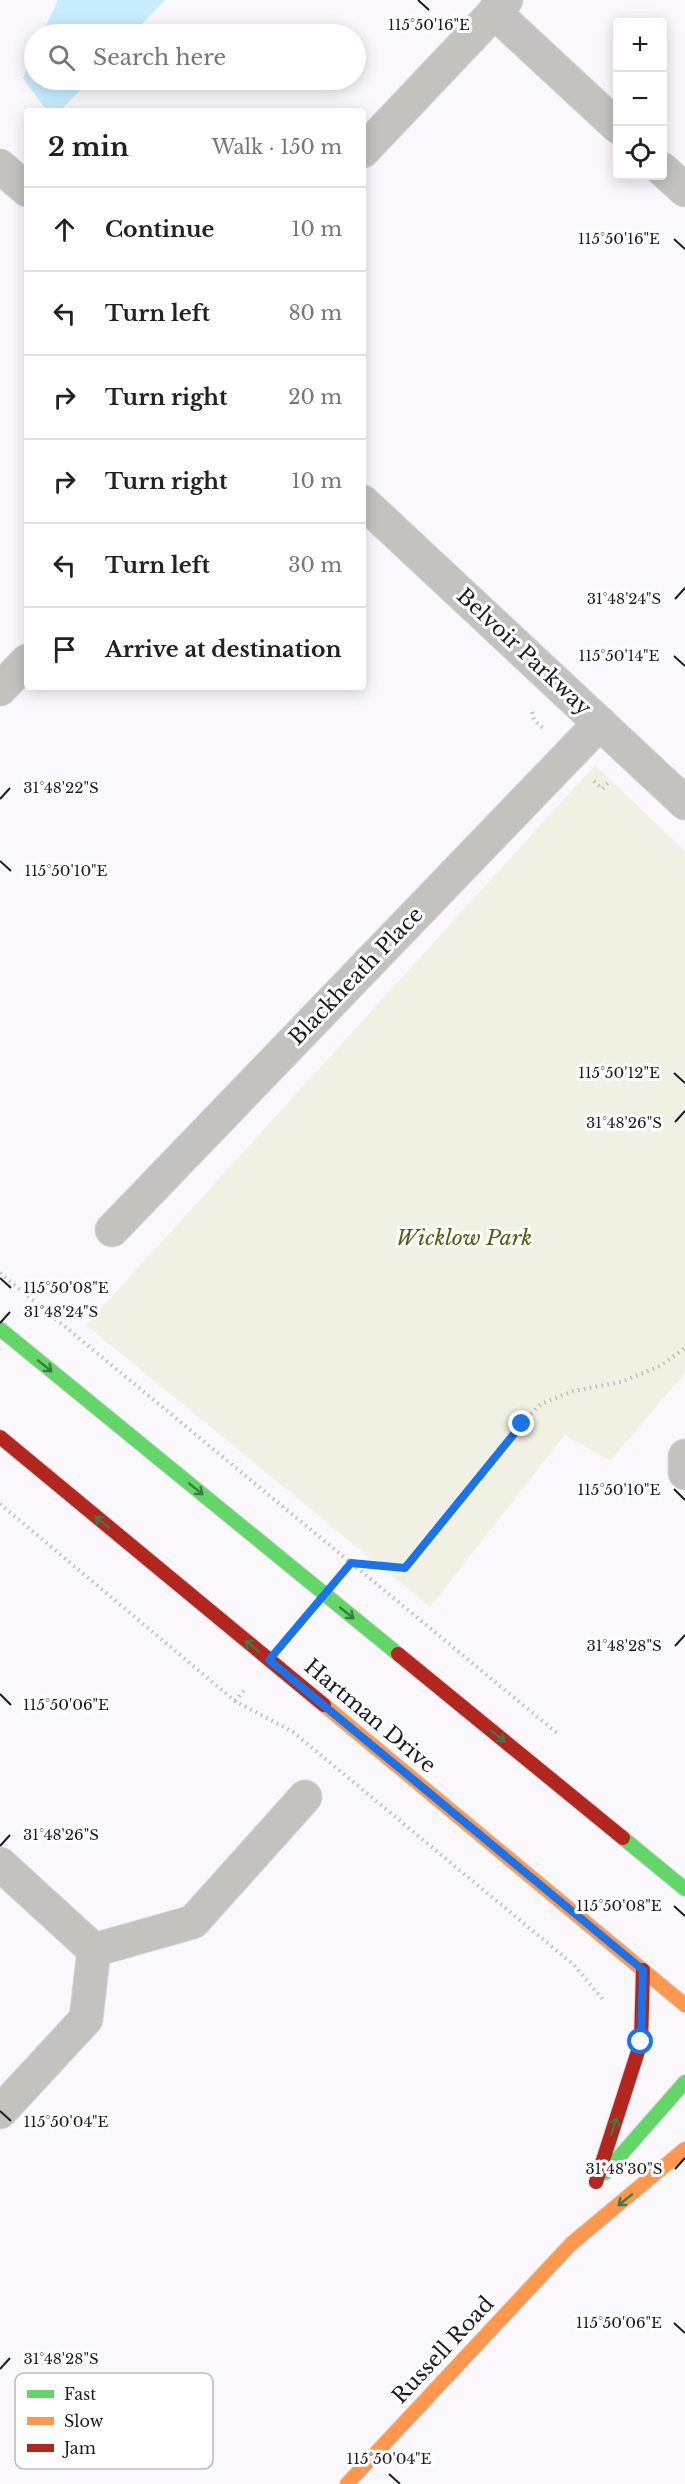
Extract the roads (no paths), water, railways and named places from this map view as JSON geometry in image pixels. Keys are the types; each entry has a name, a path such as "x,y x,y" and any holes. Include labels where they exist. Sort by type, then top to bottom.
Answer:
{"main road":[{"path":"0,1329 685,1889"},
{"name":"Hartman Drive","path":"0,1437 685,2005"},
{"path":"643,1970 641,2042 594,2187 685,2082"},
{"name":"Russell Road","path":"347,2484 571,2244 683,2154"},
{"name":"Russell Road","path":"571,2244 584,2213"}],"street":[{"path":"366,148 500,6 617,126"},
{"path":"0,166 24,187"},
{"path":"667,173 685,190"},
{"name":"Belvoir Parkway","path":"366,505 685,803"},
{"path":"0,688 24,664"},
{"name":"Blackheath Place","path":"112,1230 600,723"},
{"path":"685,1456 685,1473"},
{"path":"94,1950 193,1922 306,1797"},
{"path":"0,1864 94,1950"},
{"path":"0,2112 86,2019 94,1950"}],"water":[{"path":"58,0 165,0 142,24 47,24"},
{"path":"32,90 80,90 63,108 45,108"}],"park label":[{"name":"Wicklow Park","path":"464,1238"}]}
